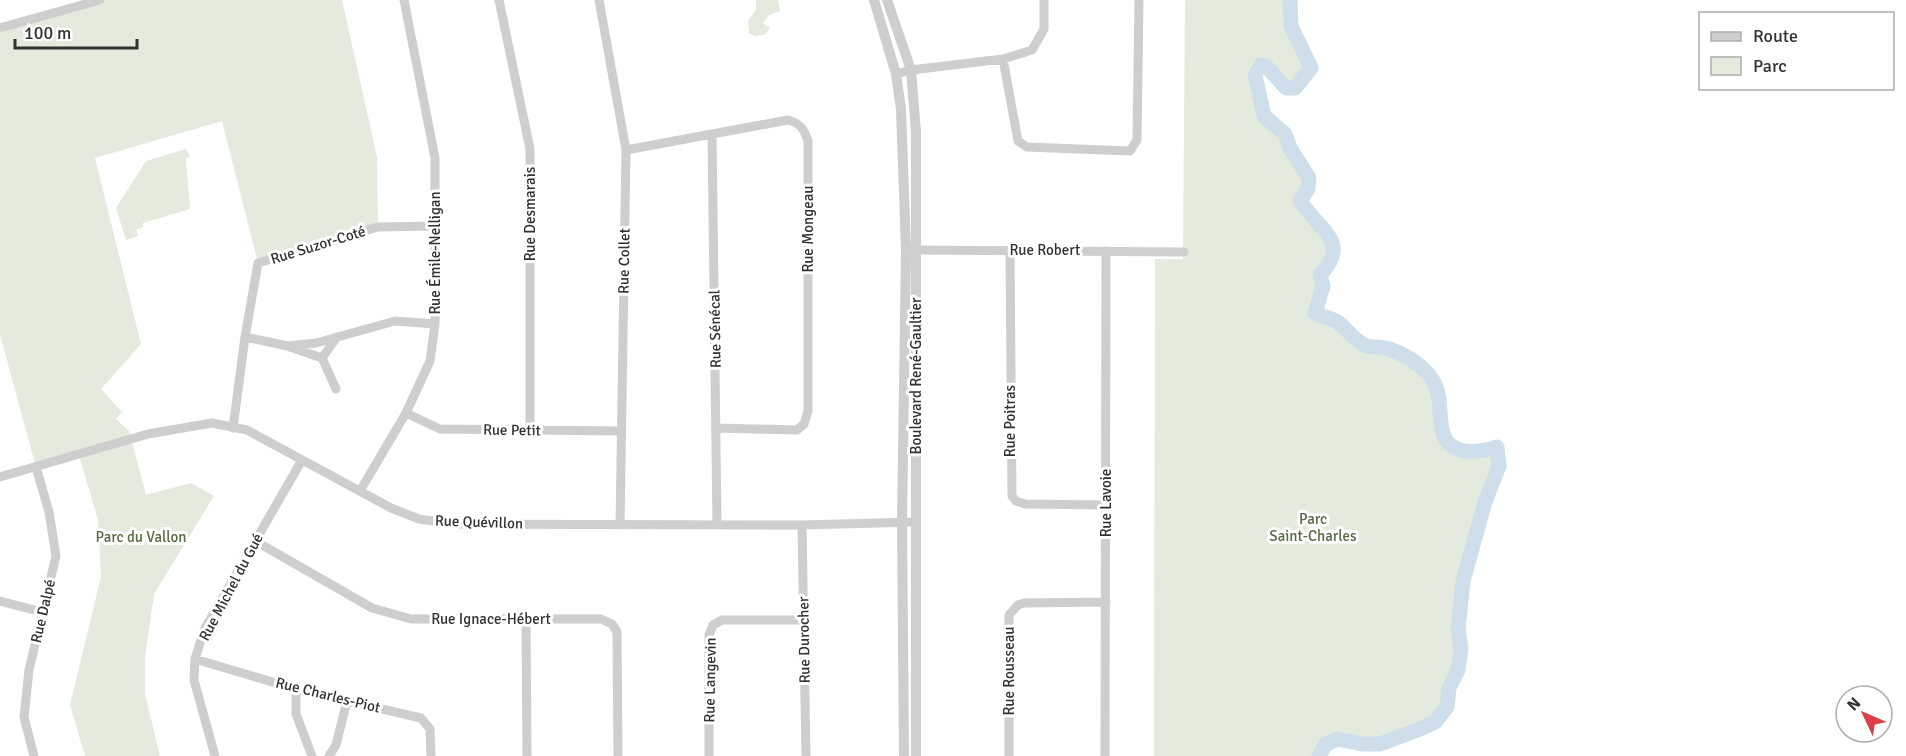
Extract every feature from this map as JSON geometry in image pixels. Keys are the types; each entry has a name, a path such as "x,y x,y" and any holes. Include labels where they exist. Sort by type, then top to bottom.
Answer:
{"street":[{"path":"0,28 100,0"},
{"name":"Rue Émile-Nelligan","path":"360,491 406,413 430,361 435,324 435,158 405,0"},
{"name":"Rue Desmarais","path":"499,0 530,149 530,430"},
{"name":"Rue Collet","path":"599,0 626,150 620,525"},
{"name":"Boulevard René-Gaultier","path":"874,0 896,74 901,109 911,250 916,522 916,756"},
{"name":"Boulevard René-Gaultier","path":"887,0 911,70 916,132 902,522 904,756"},
{"path":"896,74 911,70 1003,59 1032,50 1044,29 1044,0"},
{"path":"1003,59 1018,141 1027,147 1131,151 1137,140 1139,0"},
{"name":"Rue Mongeau","path":"626,150 788,120 797,122 804,129 808,141 808,411 804,424 796,430 717,428"},
{"name":"Rue Sénécal","path":"712,134 717,525"},
{"name":"Rue Suzor-Coté","path":"233,428 245,336 258,263 378,227 436,226"},
{"name":"Rue Robert","path":"911,250 1184,252"},
{"name":"Rue Poitras","path":"1010,250 1012,496 1016,501 1025,504 1106,505"},
{"name":"Rue Lavoie","path":"1106,251 1106,756"},
{"path":"288,346 337,337 395,321 435,324"},
{"path":"245,336 288,346 322,358 336,389"},
{"path":"322,358 337,337"},
{"name":"Rue Petit","path":"406,413 440,429 621,431"},
{"name":"Rue Quévillon","path":"0,477 148,434 188,425 212,423 247,430 360,491 419,519 453,524 802,525 916,522"},
{"name":"Rue Michel du Gué","path":"215,756 194,680 195,659 204,630 302,460"},
{"name":"Rue Dalpé","path":"34,756 24,717 29,670 56,556 49,512 36,467"},
{"name":"Rue Durocher","path":"802,525 806,756"},
{"name":"Rue Ignace-Hébert","path":"255,541 372,608 411,619 601,619 612,624 617,632 618,756"},
{"path":"0,601 42,612"},
{"name":"Rue Rousseau","path":"1010,756 1010,615 1012,610 1024,603 1106,602"},
{"path":"526,619 527,756"},
{"name":"Rue Langevin","path":"709,756 709,634 713,626 722,620 804,620"},
{"name":"Rue Charles-Piot","path":"195,659 296,688 421,718 430,729 431,756"},
{"path":"296,688 296,714 312,756"},
{"path":"329,756 336,745 347,701"}],"green space":[{"name":"Parc du Vallon","path":"100,0 342,0 377,157 378,227 258,263 222,121 95,158 141,344 101,389 122,412 116,419 129,431 146,495 191,483 214,496 154,594 145,657 145,694 160,756 85,756 70,705 101,577 98,520 79,455 36,467 0,335 0,28"},
{"path":"756,0 778,0 780,11 769,15 763,23 770,28 765,35 755,36 749,33 748,21 756,10"},
{"name":"Parc Saint-Charles","path":"1185,0 1290,0 1291,26 1311,68 1295,88 1286,88 1266,66 1261,65 1255,75 1264,116 1285,134 1290,148 1309,178 1308,189 1300,200 1332,244 1333,253 1320,275 1323,286 1315,313 1336,321 1364,345 1398,352 1425,370 1435,384 1443,432 1446,440 1452,446 1463,451 1480,451 1497,447 1499,466 1485,502 1463,581 1458,629 1461,649 1458,670 1449,688 1447,707 1435,722 1380,744 1362,744 1336,739 1325,745 1319,756 1154,756 1155,259 1183,259"},
{"path":"186,149 190,156 186,159 190,209 143,223 143,227 136,230 138,236 126,240 116,208 146,161"}],"waterway":[{"path":"1290,0 1291,26 1311,68 1295,88 1286,88 1266,66 1261,65 1255,75 1264,116 1285,134 1290,148 1309,178 1308,189 1300,200 1332,244 1333,253 1320,275 1323,286 1315,313 1336,321 1364,345 1392,350 1420,366 1435,384 1446,440 1463,451 1480,451 1497,447 1499,466 1485,502 1463,581 1458,629 1461,649 1458,670 1449,688 1447,707 1435,722 1420,729 1380,744 1362,744 1337,739 1325,745 1319,756"}]}
